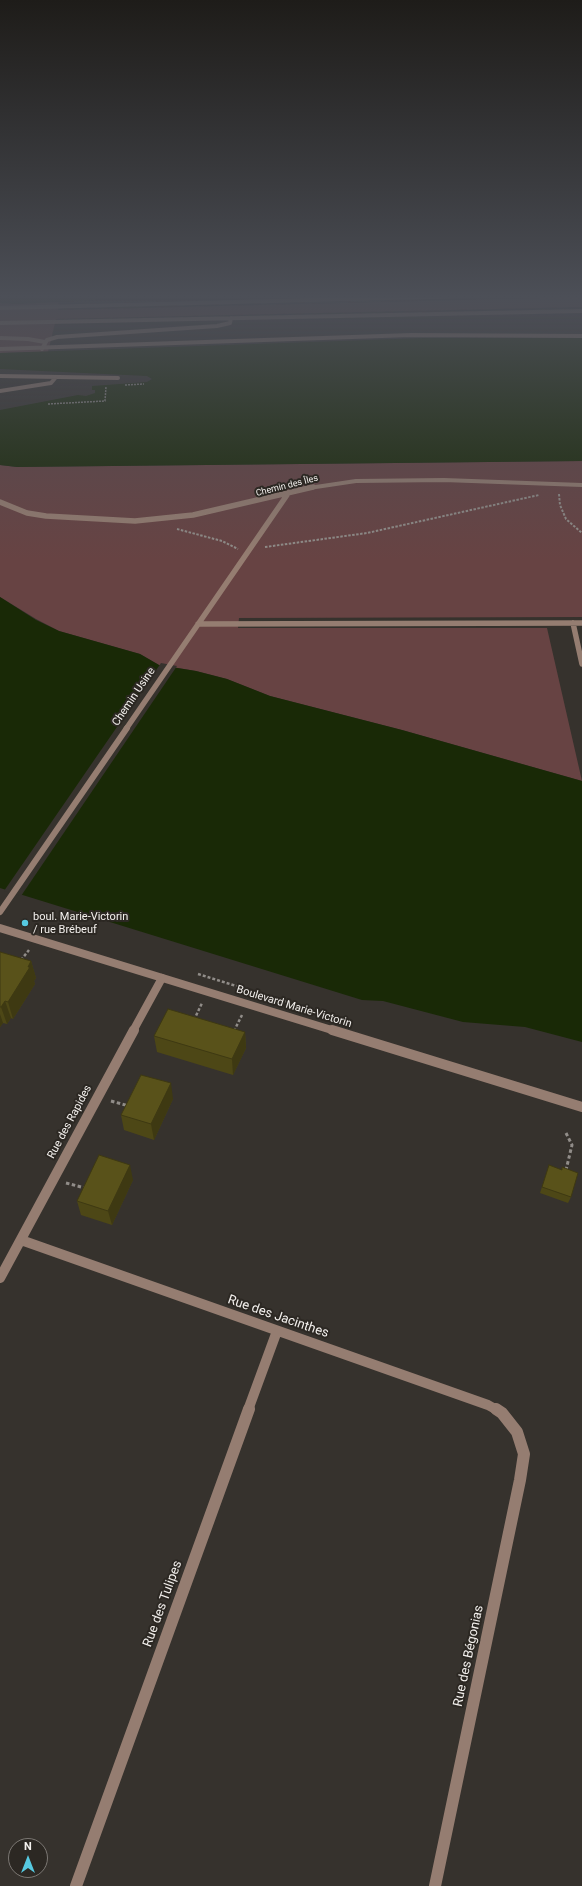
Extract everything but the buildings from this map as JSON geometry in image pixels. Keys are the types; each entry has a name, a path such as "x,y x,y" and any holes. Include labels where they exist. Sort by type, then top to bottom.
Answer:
{"street":[{"name":"Boulevard Marie-Victorin","path":"0,928 582,1107"},
{"name":"Rue des Rapides","path":"0,1278 162,978"},
{"name":"Rue des Jacinthes","path":"21,1240 488,1405 502,1413 517,1432"},
{"name":"Rue des Tulipes","path":"76,1886 277,1331"},
{"name":"Rue des Bégonias","path":"435,1886 520,1480 524,1454 517,1432"}],"lane":[{"path":"0,391 44,384"},
{"name":"Chemin des Îles","path":"0,502 19,511 46,516 135,521 193,515 323,486 356,481 444,480 582,485"},
{"name":"Chemin Usine","path":"0,912 287,495"},
{"path":"198,624 582,623"},
{"path":"573,624 582,664"}],"path":[{"path":"48,404 106,401 106,385"},
{"path":"558,483 562,511 566,519 582,533"},
{"path":"249,550 367,533 542,494"},
{"path":"175,528 222,541 234,546 245,556"},
{"path":"18,966 30,948"},
{"path":"192,1025 203,1001"},
{"path":"231,1037 243,1013"},
{"path":"98,1096 135,1108"},
{"path":"565,1174 572,1145 566,1133"},
{"path":"53,1179 86,1189"}],"shaded area":[{"path":"119,384 582,384 582,461 17,467 0,465 0,410 78,395 86,396 95,393 95,390 92,390 92,386"},
{"path":"582,461 582,617 239,618 238,628 547,628 582,781 402,730 270,696 227,679 196,671 159,665 140,654 59,631 0,597 0,465 17,467"},
{"path":"0,597 36,620 59,631 140,654 159,665 196,671 227,679 270,696 402,730 582,781 582,1042 525,1027 463,1022 383,1001 362,1000 0,888"}],"pier":[{"path":"161,663 177,666 21,896 4,891"}],"place":[{"name":"boul. Marie-Victorin / rue Brébeuf","path":"25,923"}]}
